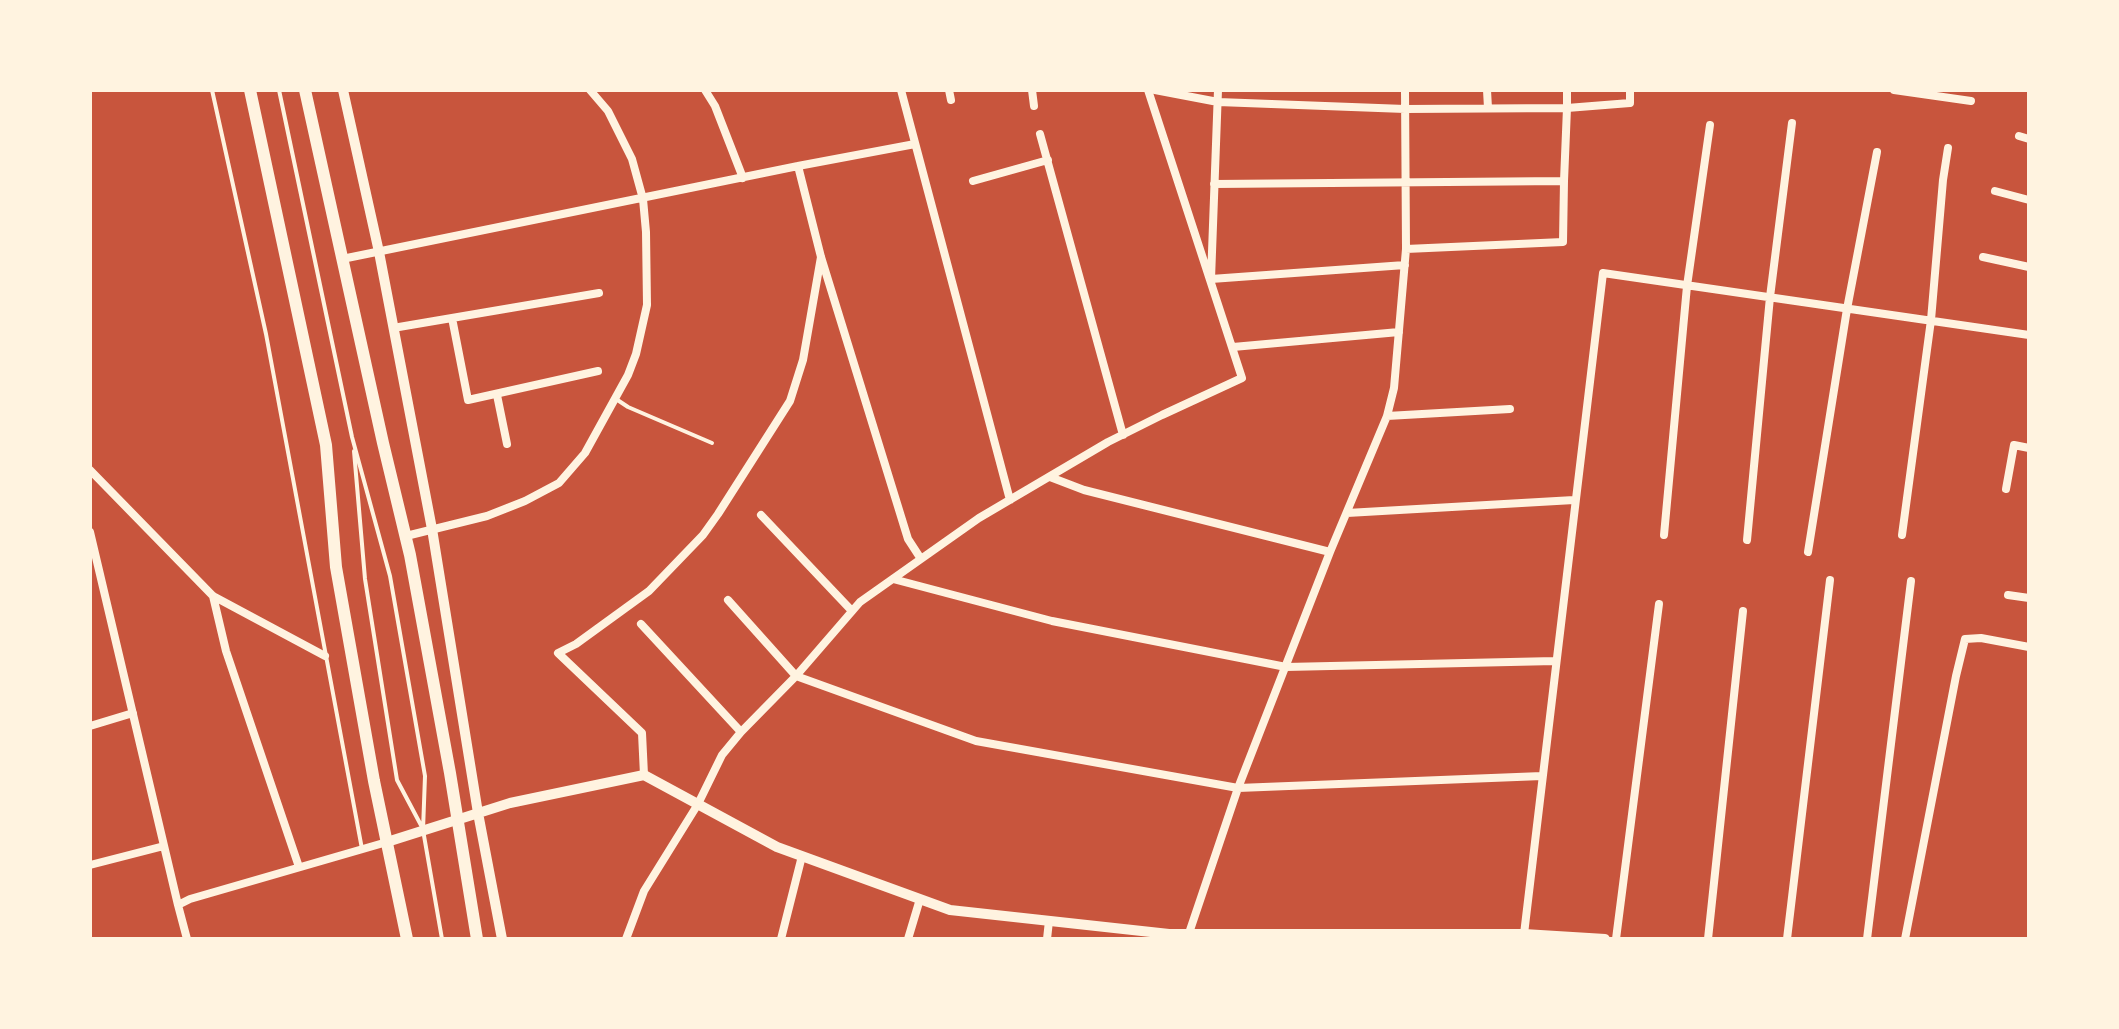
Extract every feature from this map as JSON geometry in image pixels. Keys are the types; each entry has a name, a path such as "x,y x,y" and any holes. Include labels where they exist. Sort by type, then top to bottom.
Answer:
{"main road":[{"path":"250,90 326,445 336,567 407,939"},
{"path":"305,90 406,536 477,939"}],"street":[{"path":"343,90 379,252 432,529 478,813 502,939"},
{"path":"406,536 487,516 559,483 585,453 616,399 636,354 647,305 643,199 632,159 608,111 590,90"},
{"path":"705,90 715,106 743,178"},
{"path":"901,90 1010,500"},
{"path":"949,90 951,100"},
{"path":"1032,90 1034,106"},
{"path":"626,939 644,891 698,804 722,755 860,602 979,518 1123,435 1242,378 1148,90"},
{"path":"1155,90 1218,102 1405,109 1567,108 1630,103 1630,90"},
{"path":"1211,279 1218,90"},
{"path":"1188,936 1238,788 1387,416 1394,388 1406,249 1405,90"},
{"path":"1487,90 1488,108"},
{"path":"1406,249 1563,242 1567,90"},
{"path":"1894,90 1971,101"},
{"path":"1747,540 1770,297 1792,123"},
{"path":"1664,535 1687,286 1710,125"},
{"path":"1040,134 1123,435"},
{"path":"2019,136 2029,139"},
{"path":"342,259 915,144"},
{"path":"1902,535 1931,320 1948,148"},
{"path":"1808,552 1847,309 1877,152"},
{"path":"973,181 1048,160"},
{"path":"798,166 821,257 908,539 921,559"},
{"path":"1214,184 1564,181"},
{"path":"1995,191 2029,200"},
{"path":"644,775 642,733 558,653 576,644 649,591 703,535 718,514 790,401 803,360 821,257"},
{"path":"1983,257 2029,267"},
{"path":"1211,279 1405,265"},
{"path":"1524,934 1603,273 2029,335"},
{"path":"393,328 599,293"},
{"path":"452,318 468,400 598,371"},
{"path":"1233,347 1399,332"},
{"path":"497,395 507,444"},
{"path":"1387,416 1510,409"},
{"path":"2006,489 2014,445 2029,448"},
{"path":"90,470 213,596 325,656"},
{"path":"1050,477 1084,490 1330,552"},
{"path":"1347,513 1574,500"},
{"path":"761,515 852,611"},
{"path":"90,532 187,939"},
{"path":"90,578 100,575"},
{"path":"893,579 1052,621 1286,667 1555,661"},
{"path":"1787,939 1830,580"},
{"path":"1867,939 1911,581"},
{"path":"2008,595 2029,598"},
{"path":"213,596 226,651 299,867"},
{"path":"728,600 796,676 976,741 1238,788 1542,776"},
{"path":"1616,939 1659,604"},
{"path":"1708,939 1743,611"},
{"path":"641,624 741,732"},
{"path":"1905,939 1965,639 1981,638 2029,647"},
{"path":"90,726 133,713"},
{"path":"178,905 510,803 644,775 777,847 950,910 1188,936 1524,934 1605,939"},
{"path":"90,865 164,846"},
{"path":"781,939 802,856"},
{"path":"908,939 920,899"},
{"path":"1047,939 1049,921"}],"lane":[{"path":"212,90 266,334 362,849"},
{"path":"279,90 352,437 390,576 425,776 423,830 442,939"},
{"path":"616,399 712,443"},
{"path":"352,437 365,579 397,780 423,830"}]}
